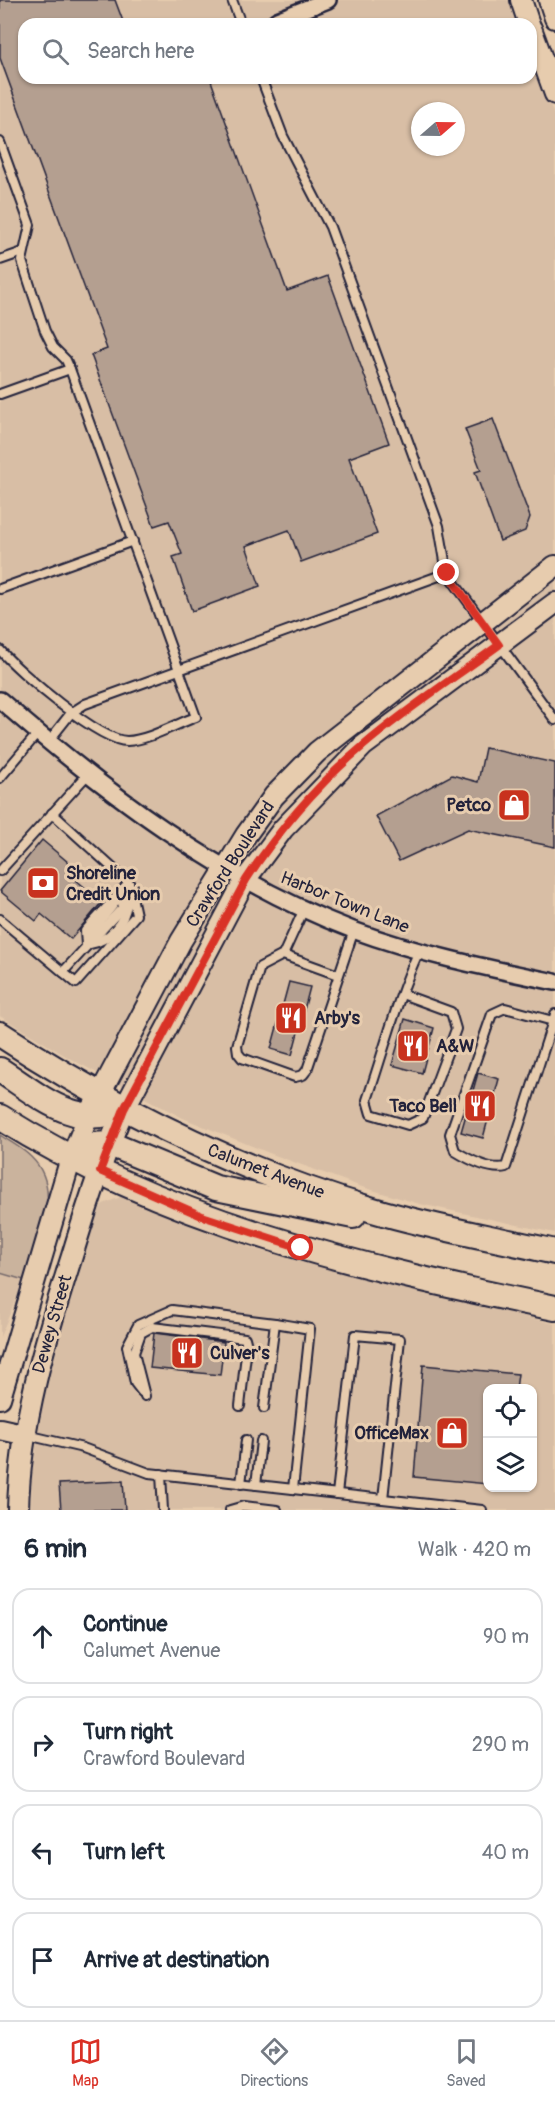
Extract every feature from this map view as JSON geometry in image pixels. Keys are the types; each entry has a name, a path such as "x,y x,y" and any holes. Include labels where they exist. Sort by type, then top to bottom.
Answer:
{"main road":[{"name":"Calumet Avenue","path":"0,1034 124,1109 199,1145 278,1177 399,1217 555,1252"},
{"path":"0,1071 62,1109 88,1117 124,1109"},
{"path":"0,1117 71,1158 186,1210 276,1240 371,1267 555,1308"},
{"path":"71,1158 90,1145 110,1144 195,1182 238,1194 332,1213 399,1217"}],"street":[{"path":"281,18 328,0"},
{"path":"521,0 527,18"},
{"path":"549,0 555,18"},
{"path":"537,44 555,94"},
{"name":"Crawford Boulevard","path":"99,1094 185,934 266,807 317,752 555,566"},
{"name":"Crawford Boulevard","path":"110,1144 124,1109 246,880 294,816 363,746 555,603"},
{"name":"Harbor Town Lane","path":"0,700 43,737 183,845 246,880 304,909 354,930 419,951 555,982"},
{"name":"Dewey Street","path":"0,1398 71,1158 99,1094"},
{"name":"Dewey Street","path":"18,1510 27,1435 38,1374 58,1298 110,1144"},
{"path":"0,1429 27,1435"}],"lane":[{"path":"232,0 239,18"},
{"path":"263,84 283,136 339,251 439,526 447,573 555,720"},
{"path":"0,142 30,225 22,261 45,331 53,347 66,360 70,369 196,717 140,738 121,741 71,712 36,685 0,650"},
{"path":"0,260 23,252"},
{"path":"0,394 70,369"},
{"path":"0,589 133,541"},
{"path":"1,773 71,712 85,704 179,668 447,573"},
{"path":"0,871 89,773"},
{"path":"0,919 76,983 136,915 129,883 52,813"},
{"path":"86,945 85,931 129,883"},
{"path":"63,972 122,908 129,883"},
{"path":"304,909 283,955 260,967 237,1046 242,1058 295,1077 303,1075 307,1070 354,930"},
{"path":"402,994 451,1012 456,1029 423,1118 408,1125 371,1113 367,1100 402,994 419,951"},
{"path":"283,955 338,975"},
{"path":"505,1008 554,1018 506,1167 500,1168 478,1162 455,1151 450,1134 492,1014 505,1008"},
{"path":"240,1406 247,1346 245,1338 152,1328 141,1333 134,1353 145,1396 135,1383 127,1346 138,1325 172,1310 310,1329 292,1489"},
{"path":"264,1408 275,1323"},
{"path":"337,1494 355,1335 400,1339 383,1499"},
{"path":"27,1435 83,1448 132,1468 161,1474 482,1510"},
{"path":"241,1484 246,1440"},
{"path":"256,1485 261,1441"},
{"path":"161,1474 163,1510"},
{"path":"230,1510 244,1506 277,1510"}],"shaded area":[{"path":"0,0 510,0 518,18 18,18 18,84 537,84 537,68 555,118 555,1233 420,1204 362,1187 183,1118 69,1058 0,1016"},
{"path":"0,1135 31,1157 41,1170 46,1185 45,1217 24,1280 0,1273"},
{"path":"121,1197 131,1198 254,1249 555,1324 555,1510 31,1510 32,1476 44,1393 81,1259 97,1214 103,1204"},
{"path":"0,1273 24,1280 0,1337"}],"building":[{"path":"0,0 115,0 122,18 18,18 18,84 212,84 287,291 328,276 389,443 349,458 377,534 301,562 289,530 246,546 260,586 192,611 173,557 182,554 169,521 154,526 91,355 107,349 0,58"},
{"path":"493,419 530,517 525,531 500,541 475,472 481,470 465,429"},
{"path":"485,748 555,763 555,847 468,829 399,861 376,816 452,775 478,782"},
{"name":"Shoreline Credit Union","path":"42,840 75,868 69,874 102,902 71,939 41,914 36,921 0,891"},
{"name":"Arby's","path":"289,982 310,987 292,1055 271,1049"},
{"name":"A&W","path":"405,1019 434,1028 422,1073 392,1065"},
{"name":"Taco Bell","path":"478,1073 499,1079 483,1138 461,1132"},
{"name":"Culver's","path":"154,1333 224,1342 220,1375 150,1368"},
{"name":"OfficeMax","path":"423,1365 518,1374 517,1384 483,1384 483,1484 414,1477"},
{"path":"123,1481 125,1510 61,1510 59,1484"}],"place":[{"name":"Petco","path":"514,805"},
{"name":"Shoreline Credit Union","path":"43,883"},
{"name":"Arby's","path":"291,1018"},
{"name":"A&W","path":"413,1046"},
{"name":"Taco Bell","path":"480,1106"},
{"name":"Culver's","path":"187,1353"},
{"name":"OfficeMax","path":"452,1433"}],"route":[{"path":"301,1248 202,1216 100,1171 124,1109 246,880 265,851 307,801 363,746 499,645 447,573"}]}
